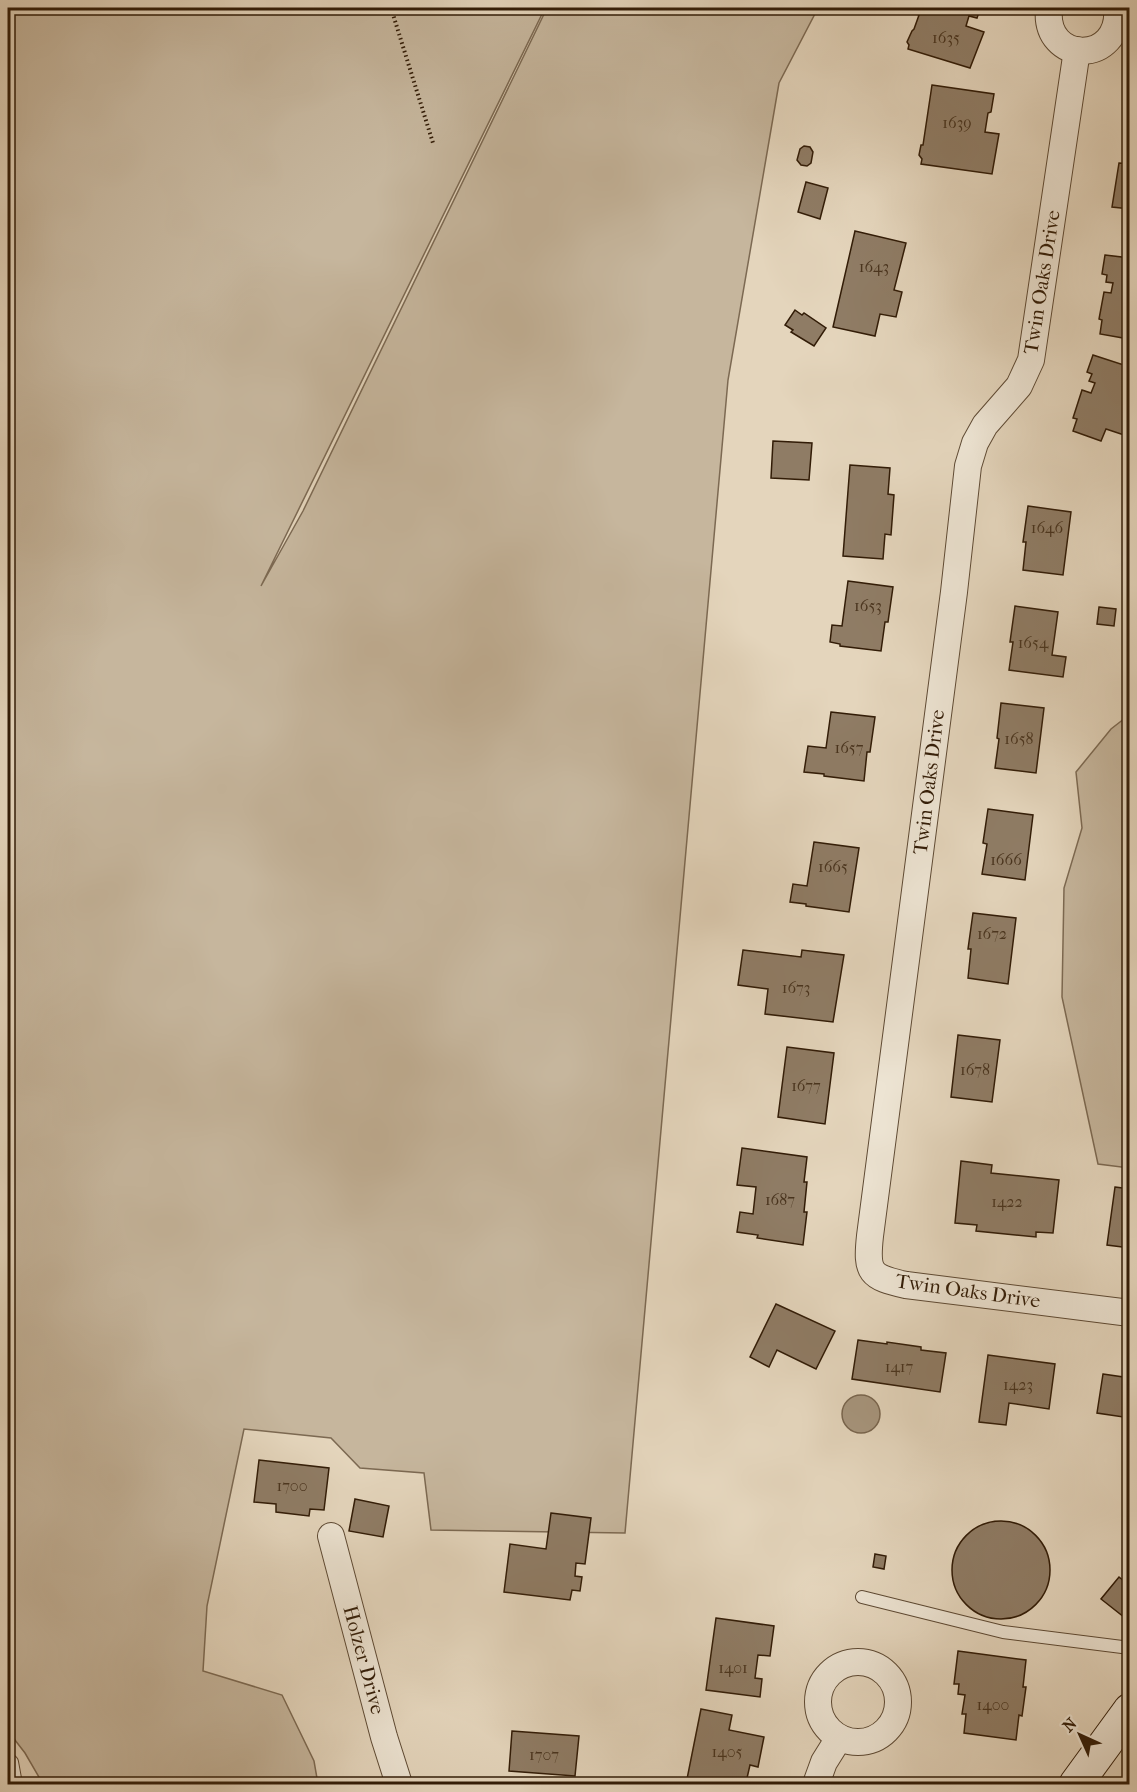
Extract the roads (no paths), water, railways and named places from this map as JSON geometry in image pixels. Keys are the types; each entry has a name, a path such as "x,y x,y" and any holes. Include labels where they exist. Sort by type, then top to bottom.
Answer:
{"street":[{"path":"1049,8 1050,30 1056,40 1066,47 1088,51 1100,47 1109,40 1118,19 1117,8"},
{"name":"Twin Oaks Drive","path":"1077,50 1031,360 1018,386 985,425 975,443 968,466 954,592 868,1262 871,1271 878,1277 906,1285 1130,1313"},
{"name":"Holzer Drive","path":"331,1536 384,1737 399,1785"},
{"path":"1076,1785 1130,1710"},
{"path":"816,1785 824,1762 839,1738"}],"lane":[{"path":"862,1597 1003,1632 1130,1648"},
{"path":"8,1758 12,1762 16,1785"}]}
